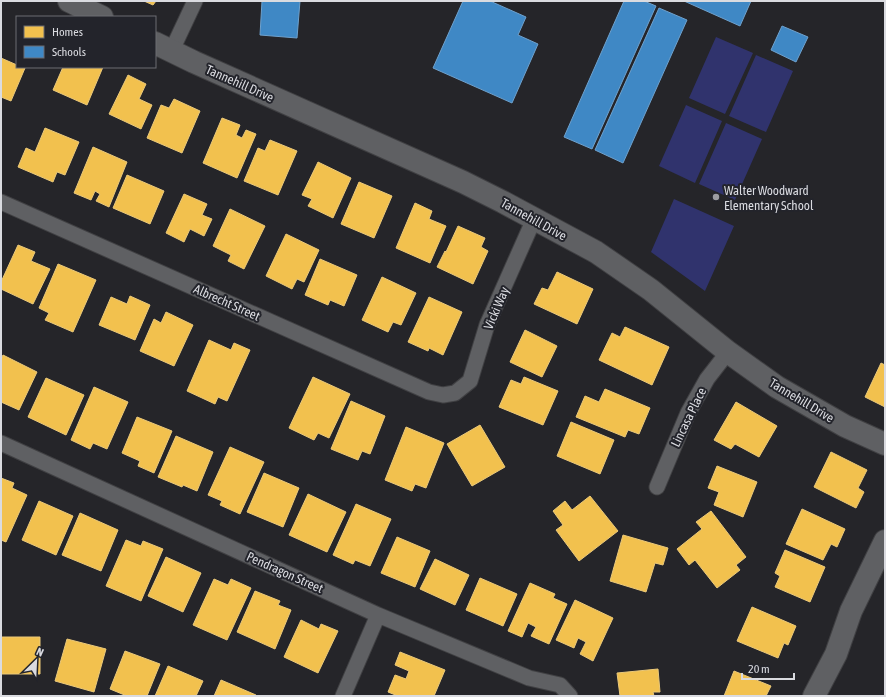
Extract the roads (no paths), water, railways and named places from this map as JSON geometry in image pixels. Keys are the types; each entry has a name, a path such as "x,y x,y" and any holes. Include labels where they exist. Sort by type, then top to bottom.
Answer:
{"street":[{"path":"69,1 100,16"},
{"path":"163,48 195,1"},
{"name":"Tannehill Drive","path":"163,48 463,182 596,252 651,290 728,352 777,387 845,426 885,444"},
{"name":"Albrecht Street","path":"1,202 429,392 443,395 455,393"},
{"name":"Vicki Way","path":"455,393 470,381 487,325 534,219"},
{"name":"Lincasa Place","path":"657,487 688,413 707,379 728,352"},
{"name":"Pendragon Street","path":"1,443 378,615 529,678 560,685 570,696"},
{"path":"814,696 836,654 851,611 885,541"},
{"path":"343,696 378,615"}],"place":[{"name":"Walter Woodward Elementary School","path":"716,197"}]}
